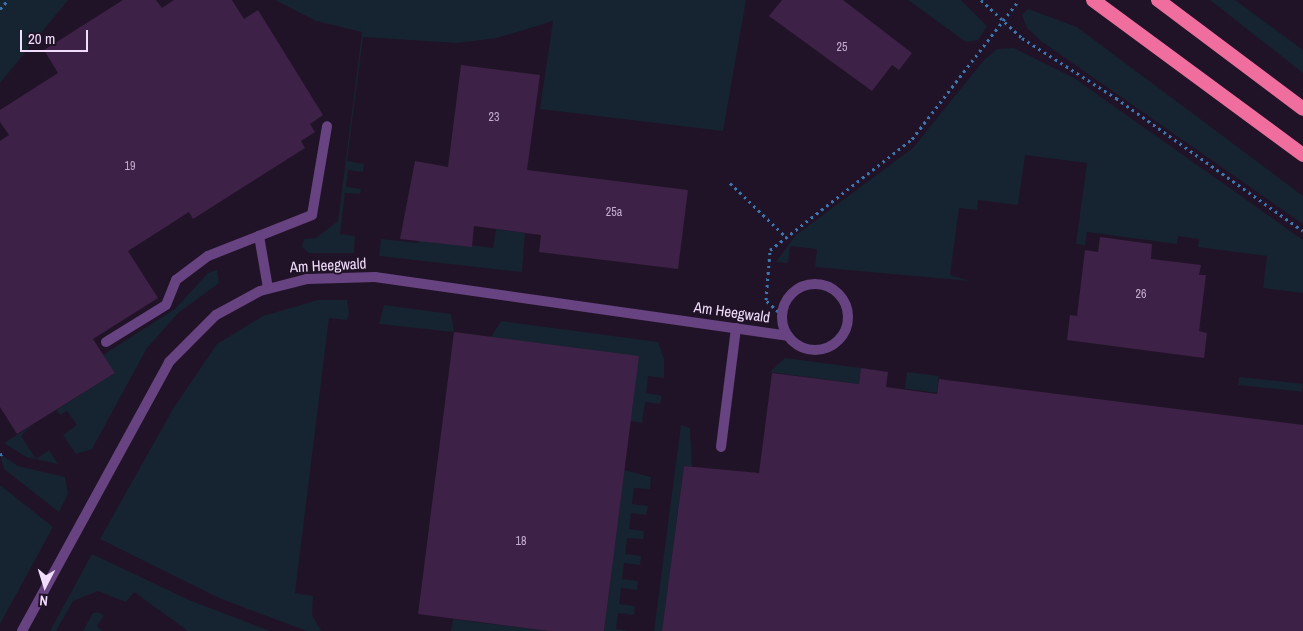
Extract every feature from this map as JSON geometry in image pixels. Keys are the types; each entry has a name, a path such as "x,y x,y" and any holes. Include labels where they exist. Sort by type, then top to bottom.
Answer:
{"highway":[{"path":"1093,0 1303,155"},
{"path":"1158,0 1303,109"}],"street":[{"path":"106,342 166,305 176,280 208,256 312,215 327,126"},
{"path":"259,236 268,288"},
{"name":"Am Heegwald","path":"22,631 169,362 216,314 268,288 307,279 374,277 788,336 814,350 833,345 846,330 848,310 838,293 808,285 790,296 783,316 788,336"},
{"path":"721,447 736,328"}],"path":[{"path":"0,9 8,0"},
{"path":"981,0 1004,21 1303,231"},
{"path":"783,316 766,300 765,289 770,250 784,235 912,139 1019,0"},
{"path":"730,183 784,235"},
{"path":"0,455 4,452"}],"shaded area":[{"path":"0,0 68,0 0,83"},
{"path":"275,0 746,0 723,131 540,109 553,21 497,38 457,43 363,37 347,161 364,164 363,172 348,170 346,187 361,189 360,194 345,193 340,234 355,236 354,253 309,253 302,247 304,239 316,238 338,221 362,32 316,21"},
{"path":"908,0 961,0 987,26 978,40 966,42"},
{"path":"1210,0 1235,0 1303,50 1303,73"},
{"path":"1028,9 1077,27 1303,196 1303,224 1041,41 1027,28 1022,15"},
{"path":"1014,48 1074,78 1303,240 1303,293 1263,288 1267,256 1198,247 1199,239 1178,236 1177,244 1087,232 1085,245 1076,244 1087,163 1025,155 1018,205 978,200 977,210 959,208 950,275 970,281 815,267 817,249 790,246 788,263 776,262 796,235 913,148 984,60 997,49"},
{"path":"496,229 525,233 522,272 379,256 381,239 418,243 419,238 493,248"},
{"path":"217,270 219,283 178,313 147,348 92,449 76,454 63,435 77,425 67,411 60,415 56,410 115,373 103,355 175,309 208,273"},
{"path":"318,300 347,300 349,313 347,320 329,318 295,593 313,596 312,615 321,631 307,631 219,598 100,539 173,409 217,344 263,316"},
{"path":"384,305 451,314 454,332 379,324"},
{"path":"501,321 658,342 664,359 664,378 648,376 646,393 662,396 660,404 645,402 642,423 631,421 491,337"},
{"path":"785,358 861,368 859,384 770,372"},
{"path":"907,372 939,376 937,393 905,389"},
{"path":"1239,377 1303,384 1302,392 1238,385"},
{"path":"33,425 21,436 36,459 49,450 58,464 26,457 4,443"},
{"path":"681,425 690,428 692,467 684,466 662,631 654,631"},
{"path":"0,454 18,466 65,477 68,494 59,512 4,469"},
{"path":"624,470 651,477 650,489 634,488 632,504 648,506 646,515 631,513 629,529 644,531 643,539 627,538 625,554 641,556 640,565 624,563 622,579 638,581 637,590 621,588 619,604 635,606 634,615 618,613 616,629 629,631 604,631"},
{"path":"0,485 53,527 0,624"},
{"path":"92,554 189,600 270,631 188,631 134,592 126,602 98,591 73,601 56,631 50,631"},
{"path":"98,612 104,615 97,626 102,631 83,631 93,613"},
{"path":"453,619 549,631 451,631"}],"building":[{"path":"123,0 156,0 162,8 174,0 232,0 244,19 258,10 323,115 310,124 315,132 301,141 305,148 193,219 189,212 128,251 158,298 93,339 115,373 17,434 0,407 0,141 9,135 0,122 0,110 58,73 44,50"},
{"path":"782,0 843,0 912,53 899,70 892,65 872,91 769,16"},
{"path":"461,65 540,75 527,170 688,190 678,269 539,252 541,235 474,226 472,247 400,239 415,161 448,167"},
{"path":"1100,237 1152,244 1151,259 1201,265 1199,275 1206,275 1199,331 1207,333 1204,358 1067,340 1070,315 1077,316 1085,250 1098,252"},
{"path":"454,332 639,356 604,631 549,631 418,614"},
{"path":"861,368 888,372 886,387 937,394 939,379 1303,425 1303,631 662,631 684,466 759,473 772,373 859,384"}]}
